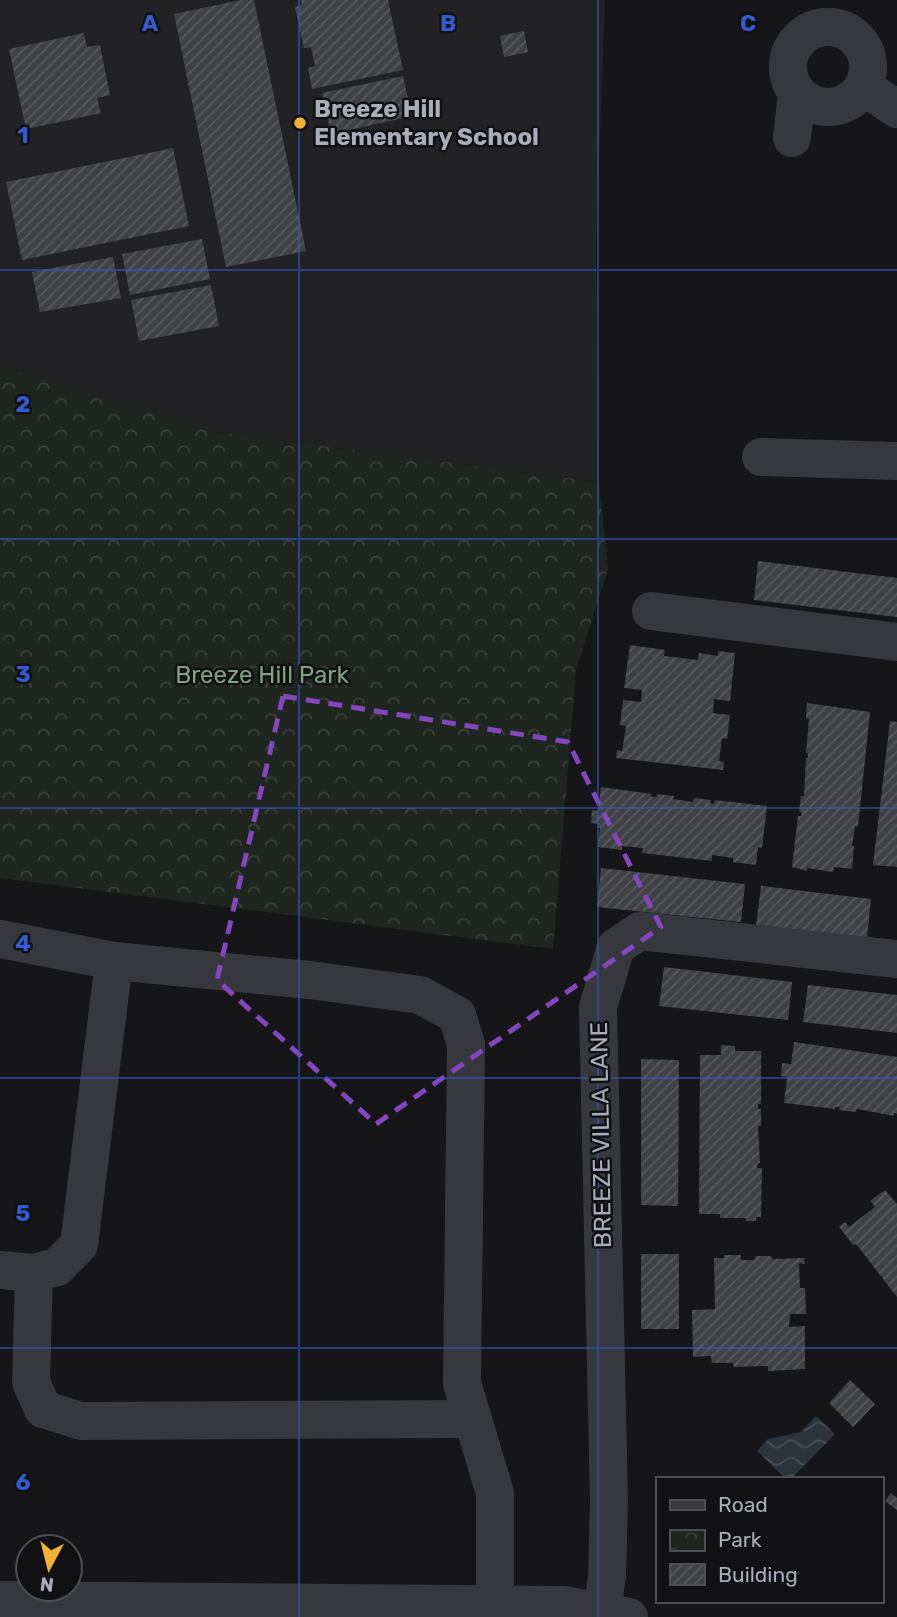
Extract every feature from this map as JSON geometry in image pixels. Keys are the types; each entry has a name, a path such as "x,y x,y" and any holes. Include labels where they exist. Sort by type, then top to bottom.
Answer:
{"street":[{"path":"806,17 817,29 833,28 848,32 860,42 867,57 869,72 863,87 854,99 839,106 824,107 808,103 797,92 790,78 788,63 806,17"},
{"path":"863,87 897,109"},
{"path":"792,138 797,92"},
{"path":"761,457 897,461"},
{"path":"651,611 897,642"},
{"name":"BREEZE VILLA LANE","path":"616,1614 607,1576 609,1501 598,1007 617,947 640,931 897,960"},
{"path":"0,939 114,961 310,980 420,995 457,1015 466,1044 462,1383 495,1493 495,1604"},
{"path":"114,961 79,1245 57,1267 17,1272 31,1382 43,1409 81,1421 473,1419"},
{"path":"0,1600 564,1605 616,1614"}],"highlighted area":[{"path":"283,696 568,742 661,927 376,1124 217,980"}],"shaded area":[{"name":"Breeze Hill Elementary School","path":"0,0 605,0 596,245 599,482 214,432 0,367"}],"green space":[{"name":"Breeze Hill Park","path":"0,366 214,432 599,482 608,569 576,670 553,949 0,878"}],"water":[{"path":"816,1416 835,1434 793,1477 784,1477 757,1451 768,1439 801,1432"}],"building":[{"path":"241,0 254,0 306,251 226,267 174,14"},
{"path":"301,0 388,0 403,70 312,89 308,68 315,66 311,47 304,48 295,7 302,5"},
{"path":"524,31 528,52 504,57 500,36"},
{"path":"84,33 87,47 100,45 110,95 97,98 101,113 26,129 9,49"},
{"path":"403,76 412,116 331,134 322,93"},
{"path":"173,148 189,226 22,260 6,182"},
{"path":"202,239 210,279 130,295 122,254"},
{"path":"113,257 121,298 40,312 32,272"},
{"path":"211,285 219,326 139,341 131,300"},
{"path":"758,561 897,578 897,617 754,600"},
{"path":"630,645 665,650 664,656 698,660 699,653 718,656 718,651 735,653 730,701 714,699 713,713 730,715 727,739 722,738 719,761 724,762 723,770 616,758 617,750 622,751 626,726 620,725 623,700 641,702 642,690 624,688"},
{"path":"807,703 870,712 858,827 855,826 852,846 852,869 834,867 833,872 807,868 807,871 792,867 808,758"},
{"path":"890,721 897,722 897,867 873,865"},
{"path":"601,787 652,794 651,797 657,797 657,794 674,796 673,799 693,802 694,798 711,800 710,803 714,804 715,800 767,806 762,848 758,847 756,865 733,862 733,858 712,855 712,861 642,853 643,848 622,846 622,850 598,847 600,828 597,827 598,824 591,823 592,810 598,811"},
{"path":"601,868 745,884 741,922 597,907"},
{"path":"761,886 871,899 867,938 756,925"},
{"path":"664,967 792,982 788,1020 659,1006"},
{"path":"808,985 897,995 897,1033 803,1022"},
{"path":"794,1042 897,1057 897,1114 894,1113 894,1116 857,1109 856,1112 839,1110 840,1107 835,1109 784,1103 787,1077 781,1076 782,1063 791,1064"},
{"path":"721,1045 735,1046 735,1051 761,1051 761,1104 758,1104 758,1109 761,1109 761,1126 758,1126 760,1163 757,1168 762,1168 761,1217 756,1217 756,1221 746,1221 746,1218 720,1218 720,1214 699,1214 700,1055 721,1055"},
{"path":"641,1059 679,1060 678,1206 641,1205"},
{"path":"885,1190 897,1204 897,1297 856,1244 853,1245 839,1227 845,1222 849,1227 875,1207 870,1201"},
{"path":"641,1254 679,1254 679,1329 641,1329"},
{"path":"724,1255 741,1255 741,1260 754,1260 756,1256 770,1256 773,1259 804,1258 805,1264 799,1263 800,1288 805,1288 806,1314 790,1314 789,1327 805,1326 805,1369 768,1371 768,1366 734,1367 733,1363 712,1363 711,1356 693,1357 692,1310 715,1309 714,1258 724,1258"},
{"path":"850,1380 875,1404 853,1427 829,1403"},
{"path":"891,1493 897,1498 897,1510 885,1501"}],"place":[{"name":"Breeze Hill Elementary School","path":"300,123"}]}
